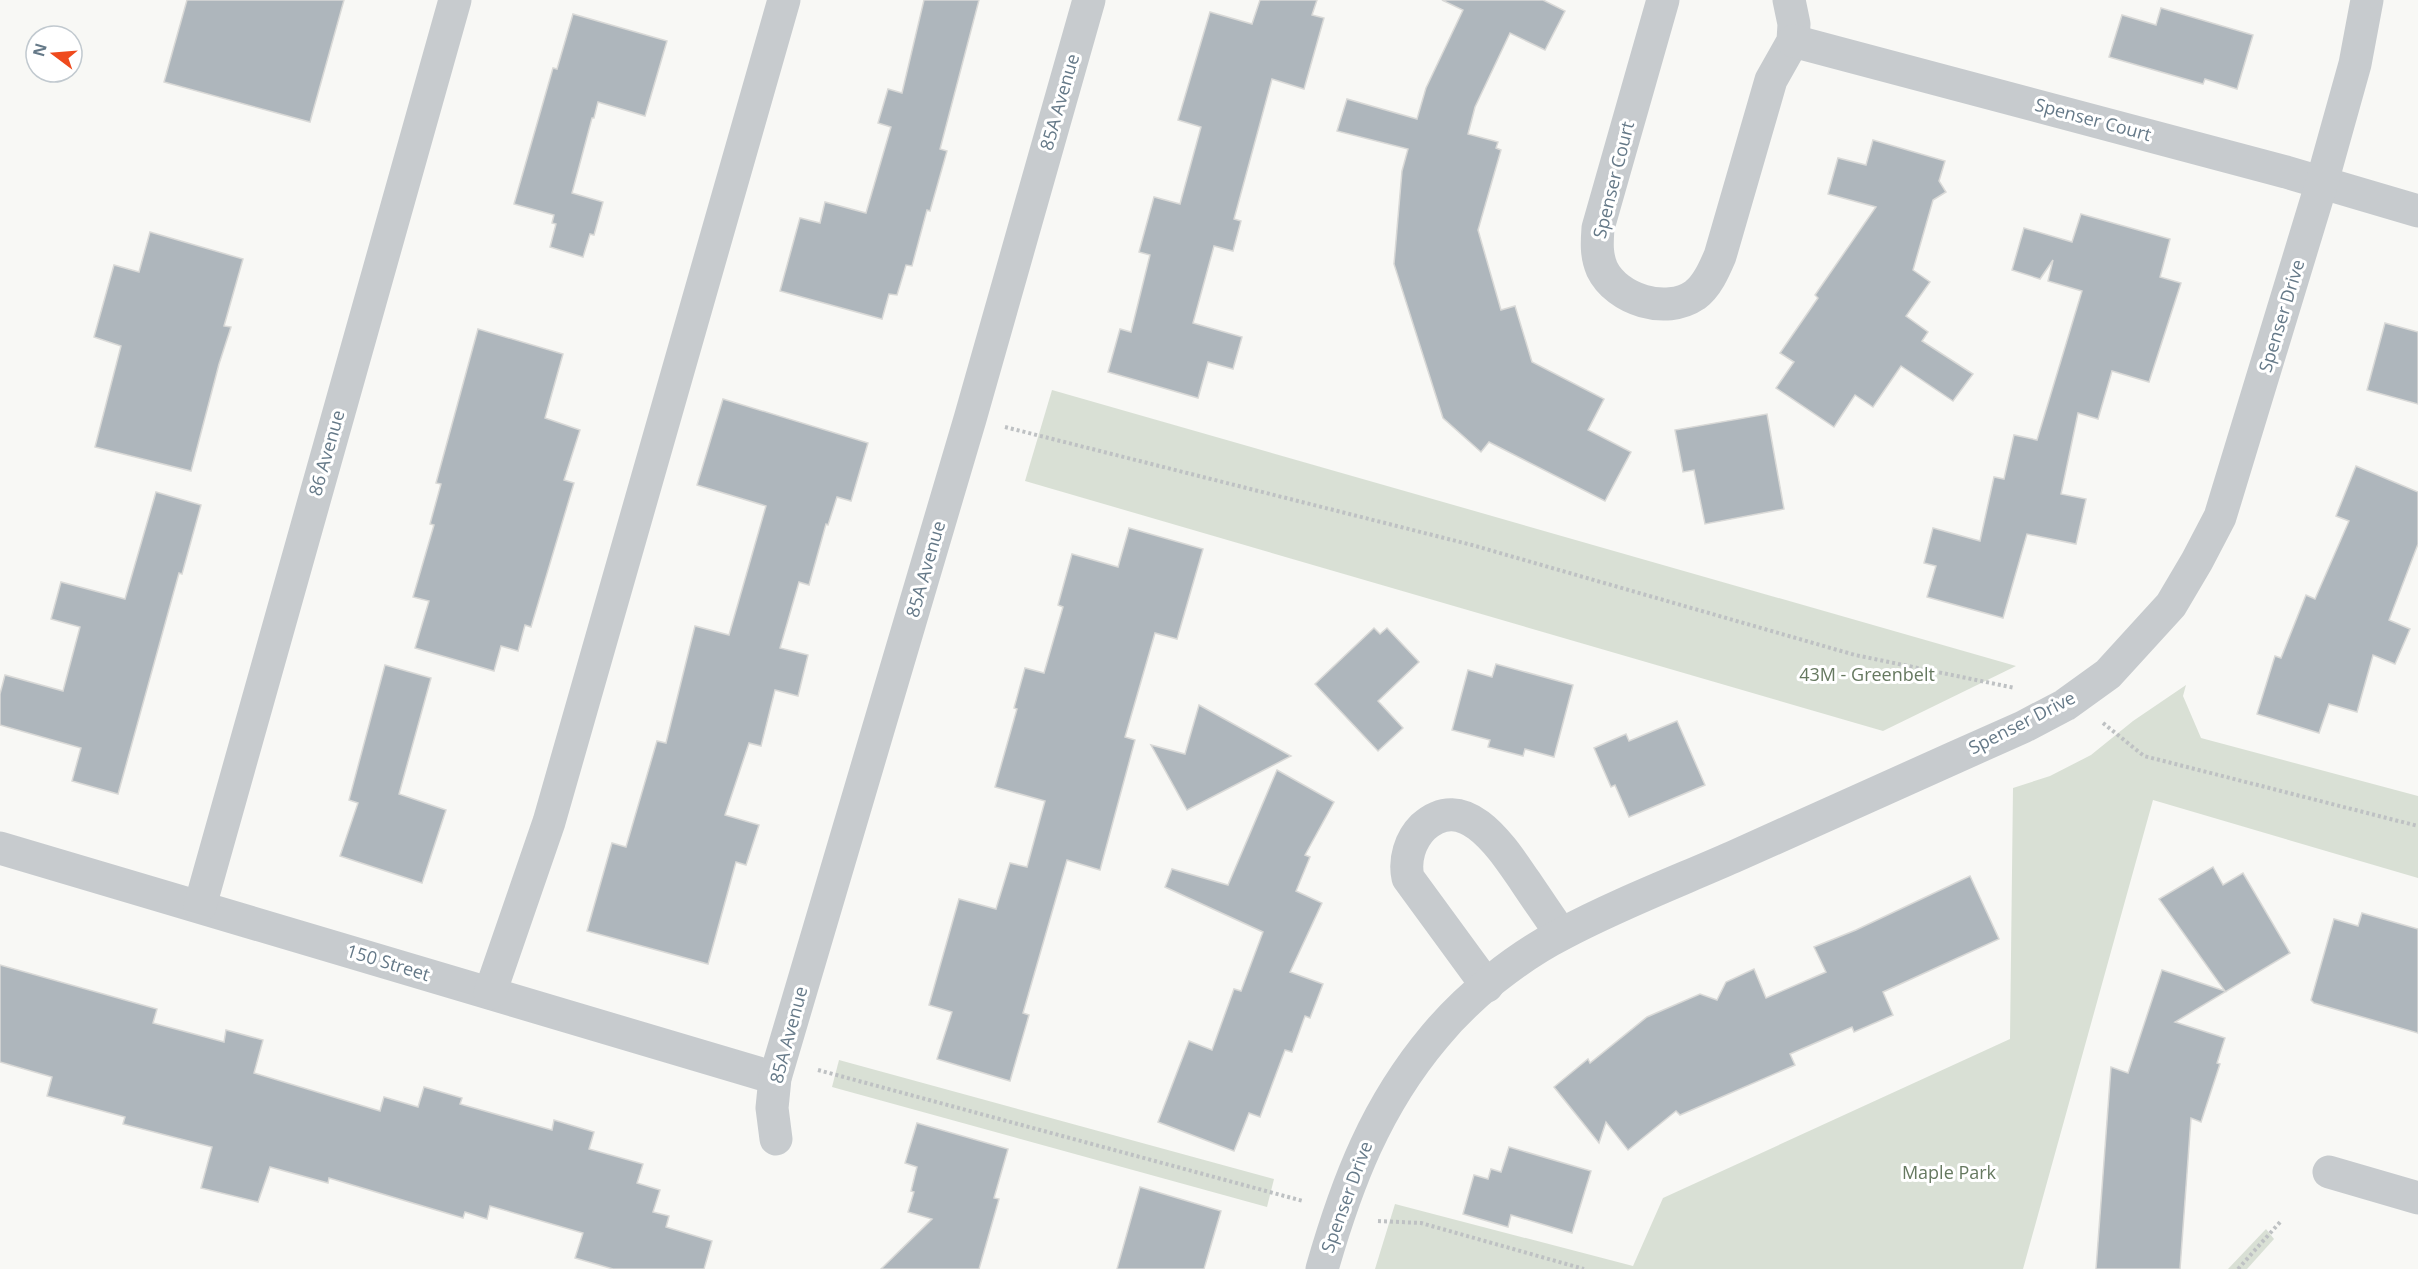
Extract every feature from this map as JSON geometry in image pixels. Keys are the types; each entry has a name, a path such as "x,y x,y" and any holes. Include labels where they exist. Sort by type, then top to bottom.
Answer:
{"street":[{"name":"86 Avenue","path":"200,906 455,0"},
{"path":"489,993 549,822 784,0"},
{"name":"85A Avenue","path":"776,1138 772,1108 775,1078 967,430 1089,0"},
{"name":"Spenser Court","path":"1663,0 1598,228 1598,256 1603,270 1617,289 1637,299 1665,304 1682,300 1695,295 1714,271 1771,80 1793,41 2322,182 2418,211"},
{"path":"1789,0 1794,24 1793,41"},
{"name":"Spenser Drive","path":"1322,1269 1349,1181 1361,1152 1385,1107 1435,1035 1487,986 1561,934 2023,727 2065,705 2108,674 2171,605 2220,518 2322,182 2355,64 2367,0"},
{"path":"1487,986 1408,878 1406,868 1410,850 1413,841 1423,827 1449,815 1462,817 1478,824 1501,847 1561,934"},
{"name":"150 Street","path":"0,848 775,1078"},
{"path":"2329,1172 2418,1198"}],"path":[{"path":"998,426 1472,545 1855,655 2018,689"},
{"path":"2098,718 2144,756 2418,826"},
{"path":"816,1070 1306,1202"},
{"path":"1374,1220 1421,1223 1584,1269"},
{"path":"2238,1269 2281,1221"}],"green space":[{"name":"43M - Greenbelt","path":"1052,390 2016,666 1883,731 1025,481"},
{"name":"Maple Park","path":"2186,685 2183,696 2201,738 2418,796 2418,878 2153,800 2023,1269 1375,1269 1395,1204 1633,1266 1663,1198 2010,1039 2013,788 2050,776 2091,755 2133,721"},
{"path":"839,1060 1274,1179 1267,1207 832,1087"},
{"path":"2266,1229 2274,1239 2247,1269 2228,1269"}],"building":[{"path":"187,0 344,0 310,122 164,82"},
{"path":"924,0 979,0 940,149 947,151 930,211 927,210 912,266 906,265 897,295 889,294 882,319 780,291 800,218 820,223 825,202 866,213 891,127 878,123 888,89 902,93"},
{"path":"1260,0 1317,0 1312,15 1324,18 1304,89 1272,79 1234,219 1241,221 1233,251 1214,246 1193,323 1242,337 1233,369 1208,362 1198,398 1108,372 1120,329 1131,332 1150,255 1139,252 1154,197 1180,204 1201,127 1178,120 1210,12 1252,24"},
{"path":"1442,0 1543,0 1565,11 1545,50 1510,33 1475,107 1468,134 1498,142 1496,148 1501,150 1478,230 1501,310 1515,306 1532,362 1604,399 1588,430 1631,452 1605,501 1489,442 1481,452 1443,418 1394,264 1402,171 1408,149 1337,131 1347,99 1417,119 1426,88 1463,10"},
{"path":"2161,8 2253,35 2237,89 2205,79 2203,84 2109,57 2122,15 2156,25"},
{"path":"573,14 667,41 645,116 598,102 572,193 603,202 594,235 590,234 583,257 550,247 556,224 552,223 554,215 514,204 553,68 557,69"},
{"path":"1873,140 1945,161 1939,181 1946,192 1933,200 1913,270 1930,282 1906,316 1928,332 1922,341 1973,374 1953,401 1901,366 1873,407 1855,395 1834,427 1776,388 1794,362 1780,353 1818,298 1815,295 1876,207 1828,194 1838,158 1866,165"},
{"path":"2081,214 2170,239 2160,277 2181,283 2149,382 2112,371 2098,419 2078,413 2061,494 2086,499 2076,544 2027,534 2003,618 1927,597 1936,566 1924,563 1933,528 1980,541 1994,477 2004,479 2014,435 2037,440 2082,291 2048,281 2053,260 2040,279 2012,270 2024,228 2072,242"},
{"path":"150,232 243,259 224,326 231,327 191,471 95,447 121,346 94,337 114,265 139,272"},
{"path":"2385,323 2418,332 2418,404 2367,390"},
{"path":"478,329 563,354 545,418 580,430 564,480 574,483 531,627 525,625 518,651 501,646 494,671 415,648 429,601 413,597 434,525 430,524 441,484 436,483"},
{"path":"723,399 868,443 851,501 837,497 828,525 826,524 809,585 799,582 780,648 808,655 798,696 775,690 761,746 749,743 725,815 759,825 746,865 736,862 708,964 587,931 612,843 626,847 657,741 666,743 695,626 729,635 766,506 697,485"},
{"path":"1767,414 1784,509 1705,524 1694,470 1683,472 1675,430"},
{"path":"2356,466 2418,492 2418,544 2389,620 2410,629 2395,664 2373,655 2357,712 2329,704 2319,733 2257,714 2275,656 2281,658 2306,595 2315,599 2349,521 2336,516"},
{"path":"156,492 201,505 182,574 179,573 118,794 72,781 81,748 0,725 0,694 5,675 63,691 80,627 51,619 61,582 125,599"},
{"path":"1129,528 1203,549 1177,639 1155,633 1125,737 1135,740 1100,870 1067,860 1023,1013 1029,1015 1010,1081 937,1059 952,1012 929,1005 959,899 996,909 1010,863 1027,867 1045,801 995,787 1017,709 1014,708 1025,668 1044,673 1063,607 1058,605 1072,554 1118,567"},
{"path":"1374,628 1380,634 1387,628 1419,662 1378,701 1403,728 1378,751 1315,684"},
{"path":"1496,664 1573,685 1554,757 1525,749 1523,756 1488,747 1490,740 1452,730 1468,670 1492,677"},
{"path":"385,665 431,678 399,794 446,810 422,883 340,856 358,803 349,800"},
{"path":"1199,705 1291,756 1187,810 1151,745 1185,754"},
{"path":"1677,721 1705,785 1629,817 1615,785 1611,787 1594,748 1626,734 1629,741"},
{"path":"1277,770 1334,802 1305,855 1310,857 1296,891 1322,903 1290,972 1323,984 1310,1018 1305,1016 1292,1052 1285,1050 1260,1117 1249,1113 1234,1151 1158,1122 1189,1041 1212,1050 1234,989 1241,991 1263,932 1165,887 1172,869 1228,885"},
{"path":"2213,867 2223,885 2243,873 2290,953 2175,1022 2225,1038 2217,1063 2220,1064 2201,1122 2191,1118 2180,1269 2096,1269 2111,1067 2128,1073 2162,970 2225,991 2159,899"},
{"path":"1970,876 1999,939 1883,992 1893,1015 1854,1032 1852,1027 1790,1054 1795,1065 1680,1115 1676,1111 1628,1150 1606,1122 1599,1143 1554,1087 1588,1059 1590,1063 1647,1017 1700,994 1717,1000 1726,982 1754,969 1766,998 1826,972 1814,947 1856,930"},
{"path":"2362,913 2418,929 2418,1033 2314,1003 2311,1000 2334,919 2358,926"},
{"path":"0,965 157,1009 153,1023 224,1042 226,1030 263,1040 254,1073 380,1111 384,1097 418,1107 424,1087 462,1098 460,1104 552,1130 554,1120 594,1132 589,1149 643,1164 637,1183 660,1190 653,1212 669,1216 666,1227 712,1241 704,1269 613,1269 575,1258 583,1233 490,1206 487,1219 465,1212 463,1218 329,1178 328,1183 270,1167 258,1202 201,1188 212,1147 123,1124 125,1117 47,1096 52,1077 0,1062"},
{"path":"917,1123 1008,1149 994,1198 999,1199 979,1269 881,1269 932,1219 908,1212 914,1192 911,1191 917,1167 905,1163"},
{"path":"1509,1147 1591,1171 1572,1233 1511,1215 1508,1227 1463,1214 1474,1175 1488,1179 1491,1169 1501,1172"},
{"path":"1140,1187 1221,1211 1204,1269 1117,1269"}]}
